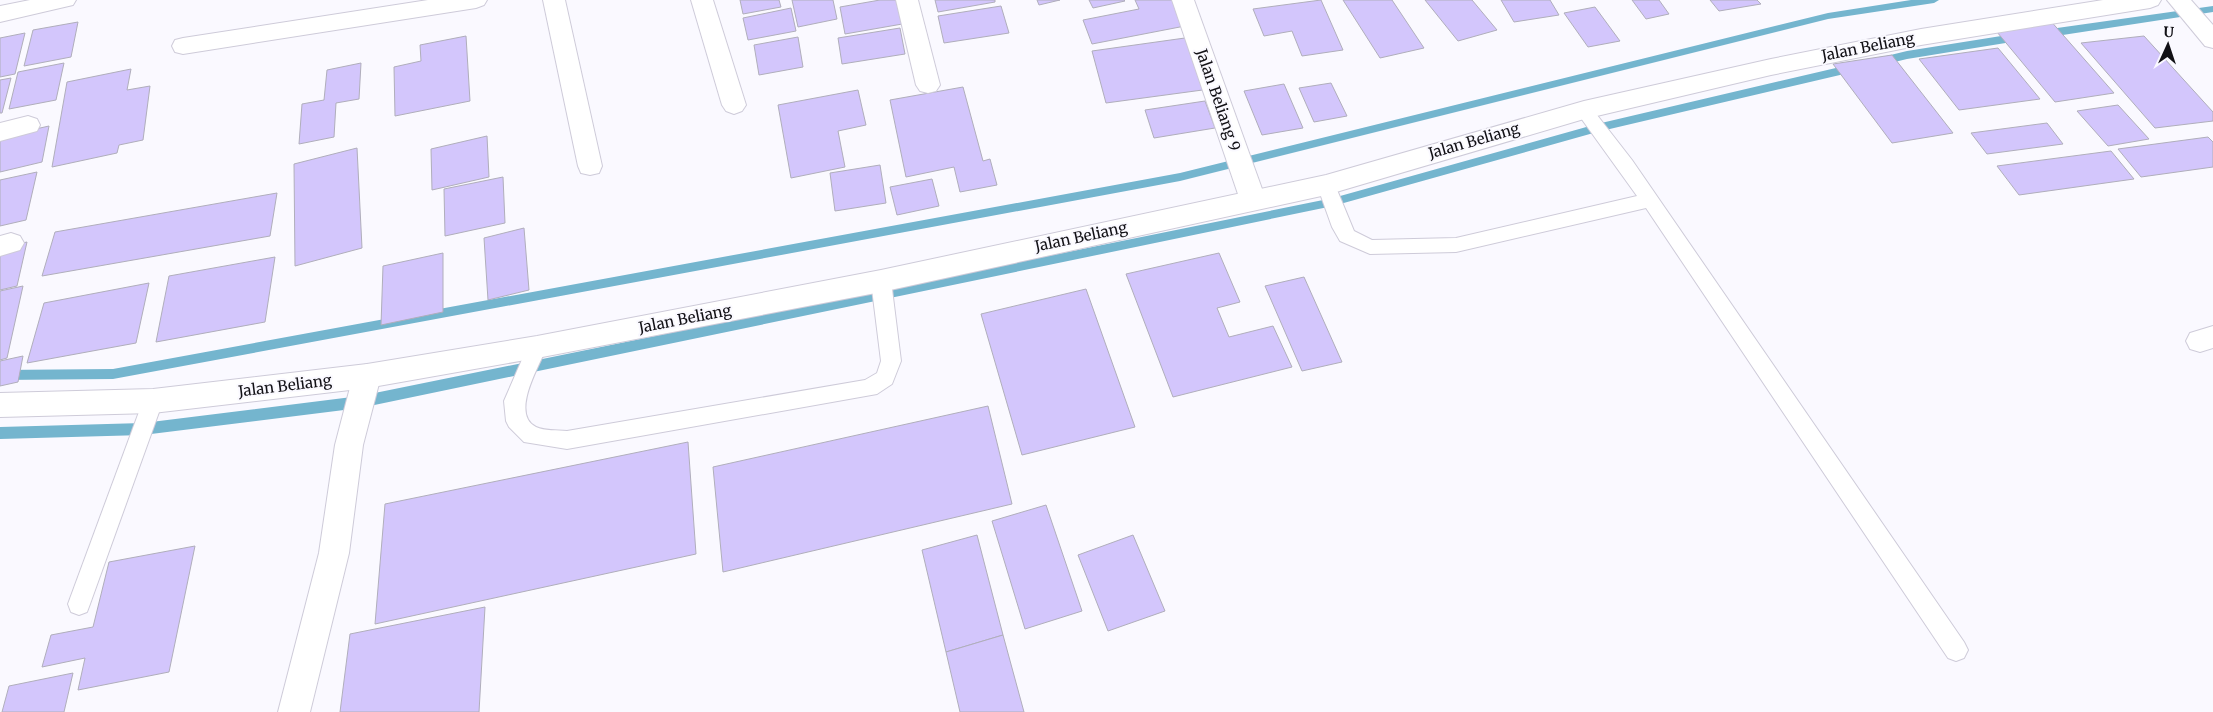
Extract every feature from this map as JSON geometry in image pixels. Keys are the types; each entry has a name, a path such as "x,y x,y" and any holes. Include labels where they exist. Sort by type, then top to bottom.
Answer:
{"street":[{"path":"0,14 65,0"},
{"path":"183,46 476,0"},
{"path":"554,0 590,166"},
{"path":"702,0 734,105"},
{"path":"907,0 928,85"},
{"name":"Jalan Beliang 9","path":"1182,0 1253,200"},
{"name":"Jalan Beliang","path":"0,405 153,401 367,376 537,348 881,281 1326,185 1584,110 1771,67 1921,37 2150,0"},
{"path":"2178,0 2213,40"},
{"path":"0,132 28,125"},
{"path":"294,712 334,553 349,445 367,376"}],"lane":[{"path":"1584,110 1626,165 1956,650"},
{"path":"1326,185 1341,227 1347,236 1370,247 1386,248 1456,245 1650,200"},
{"path":"537,348 514,401 516,421 531,436 567,440 870,388 885,378 891,361 881,281"},
{"path":"79,604 153,401"}],"building":[{"path":"740,0 779,0 781,7 743,14"},
{"path":"792,0 833,0 837,19 798,27"},
{"path":"880,0 903,0 908,23 845,34 840,7"},
{"path":"935,0 995,0 995,2 938,12"},
{"path":"1037,0 1060,0 1039,5"},
{"path":"1089,0 1124,0 1125,1 1093,8"},
{"path":"1135,0 1172,0 1185,26 1092,44 1083,20 1139,9"},
{"path":"1321,0 1343,50 1302,56 1292,31 1264,36 1253,9"},
{"path":"1343,0 1392,0 1424,48 1380,58"},
{"path":"1425,0 1472,0 1497,30 1458,41"},
{"path":"1501,0 1550,0 1559,15 1514,22"},
{"path":"1632,0 1659,0 1669,14 1646,19"},
{"path":"1710,0 1757,0 1761,4 1719,11"},
{"path":"1001,6 1009,33 944,43 938,16"},
{"path":"1595,7 1620,41 1588,47 1564,13"},
{"path":"791,8 796,31 748,40 743,18"},
{"path":"2049,19 2114,93 2055,102 1992,26"},
{"path":"78,22 71,57 24,66 33,30"},
{"path":"900,28 905,54 842,64 838,38"},
{"path":"25,33 15,74 0,77 0,38"},
{"path":"466,36 470,101 395,116 394,67 421,61 420,45"},
{"path":"2144,36 2213,112 2213,121 2155,128 2081,43"},
{"path":"798,37 803,67 759,75 754,45"},
{"path":"1192,37 1210,89 1106,103 1092,51"},
{"path":"1998,48 2040,99 1959,110 1919,59"},
{"path":"1892,55 1953,133 1892,143 1833,64"},
{"path":"64,63 56,100 9,109 18,72"},
{"path":"361,63 359,99 336,103 334,137 299,144 302,104 324,100 327,70"},
{"path":"131,69 127,90 150,86 143,140 119,145 117,153 52,167 67,82"},
{"path":"11,78 2,113 0,113 0,80"},
{"path":"1331,83 1347,116 1314,122 1299,88"},
{"path":"1284,84 1303,128 1262,135 1244,91"},
{"path":"963,87 983,161 990,159 997,185 960,192 954,167 906,177 890,100"},
{"path":"858,90 866,125 838,131 845,167 791,178 778,105"},
{"path":"1205,101 1215,128 1154,138 1145,110"},
{"path":"2118,105 2149,139 2108,146 2077,111"},
{"path":"2047,123 2063,144 1987,154 1971,133"},
{"path":"49,126 42,162 0,172 0,137"},
{"path":"487,136 489,177 432,190 431,149"},
{"path":"2208,137 2213,142 2213,167 2141,177 2118,149"},
{"path":"357,148 362,248 295,266 294,164"},
{"path":"2111,151 2134,179 2019,195 1997,166"},
{"path":"880,165 886,203 835,211 830,173"},
{"path":"37,172 26,220 0,226 0,180"},
{"path":"503,177 505,223 445,236 444,189"},
{"path":"932,179 939,206 897,215 890,187"},
{"path":"277,193 270,236 42,276 55,232"},
{"path":"524,228 529,290 488,300 484,238"},
{"path":"27,242 17,286 0,290 0,248"},
{"path":"443,253 443,312 381,325 383,266"},
{"path":"1219,253 1240,302 1217,308 1229,337 1273,326 1292,367 1173,397 1126,274"},
{"path":"275,257 265,322 156,342 169,276"},
{"path":"1304,277 1342,362 1302,371 1265,286"},
{"path":"149,283 136,343 27,363 44,303"},
{"path":"23,286 7,358 0,360 0,291"},
{"path":"1086,289 1135,427 1022,455 981,314"},
{"path":"23,356 18,382 0,386 0,361"},
{"path":"988,406 1012,504 723,572 713,467"},
{"path":"688,442 696,554 375,624 385,504"},
{"path":"1046,505 1082,611 1025,629 992,521"},
{"path":"977,535 1003,635 946,652 922,550"},
{"path":"1133,535 1165,611 1108,631 1078,555"},
{"path":"195,546 169,672 78,690 85,658 42,667 51,635 93,627 109,562"},
{"path":"485,607 479,712 340,712 350,634"},
{"path":"1003,635 1024,712 960,712 946,652"},
{"path":"73,673 64,712 2,712 9,686"}],"waterway":[{"path":"0,375 113,374 1180,177 1828,16 1934,0"},
{"path":"2043,34 2213,9"},
{"path":"1878,62 1907,55 2020,37"},
{"path":"0,433 143,429 360,402 1333,202 1597,128 1853,68"}]}
